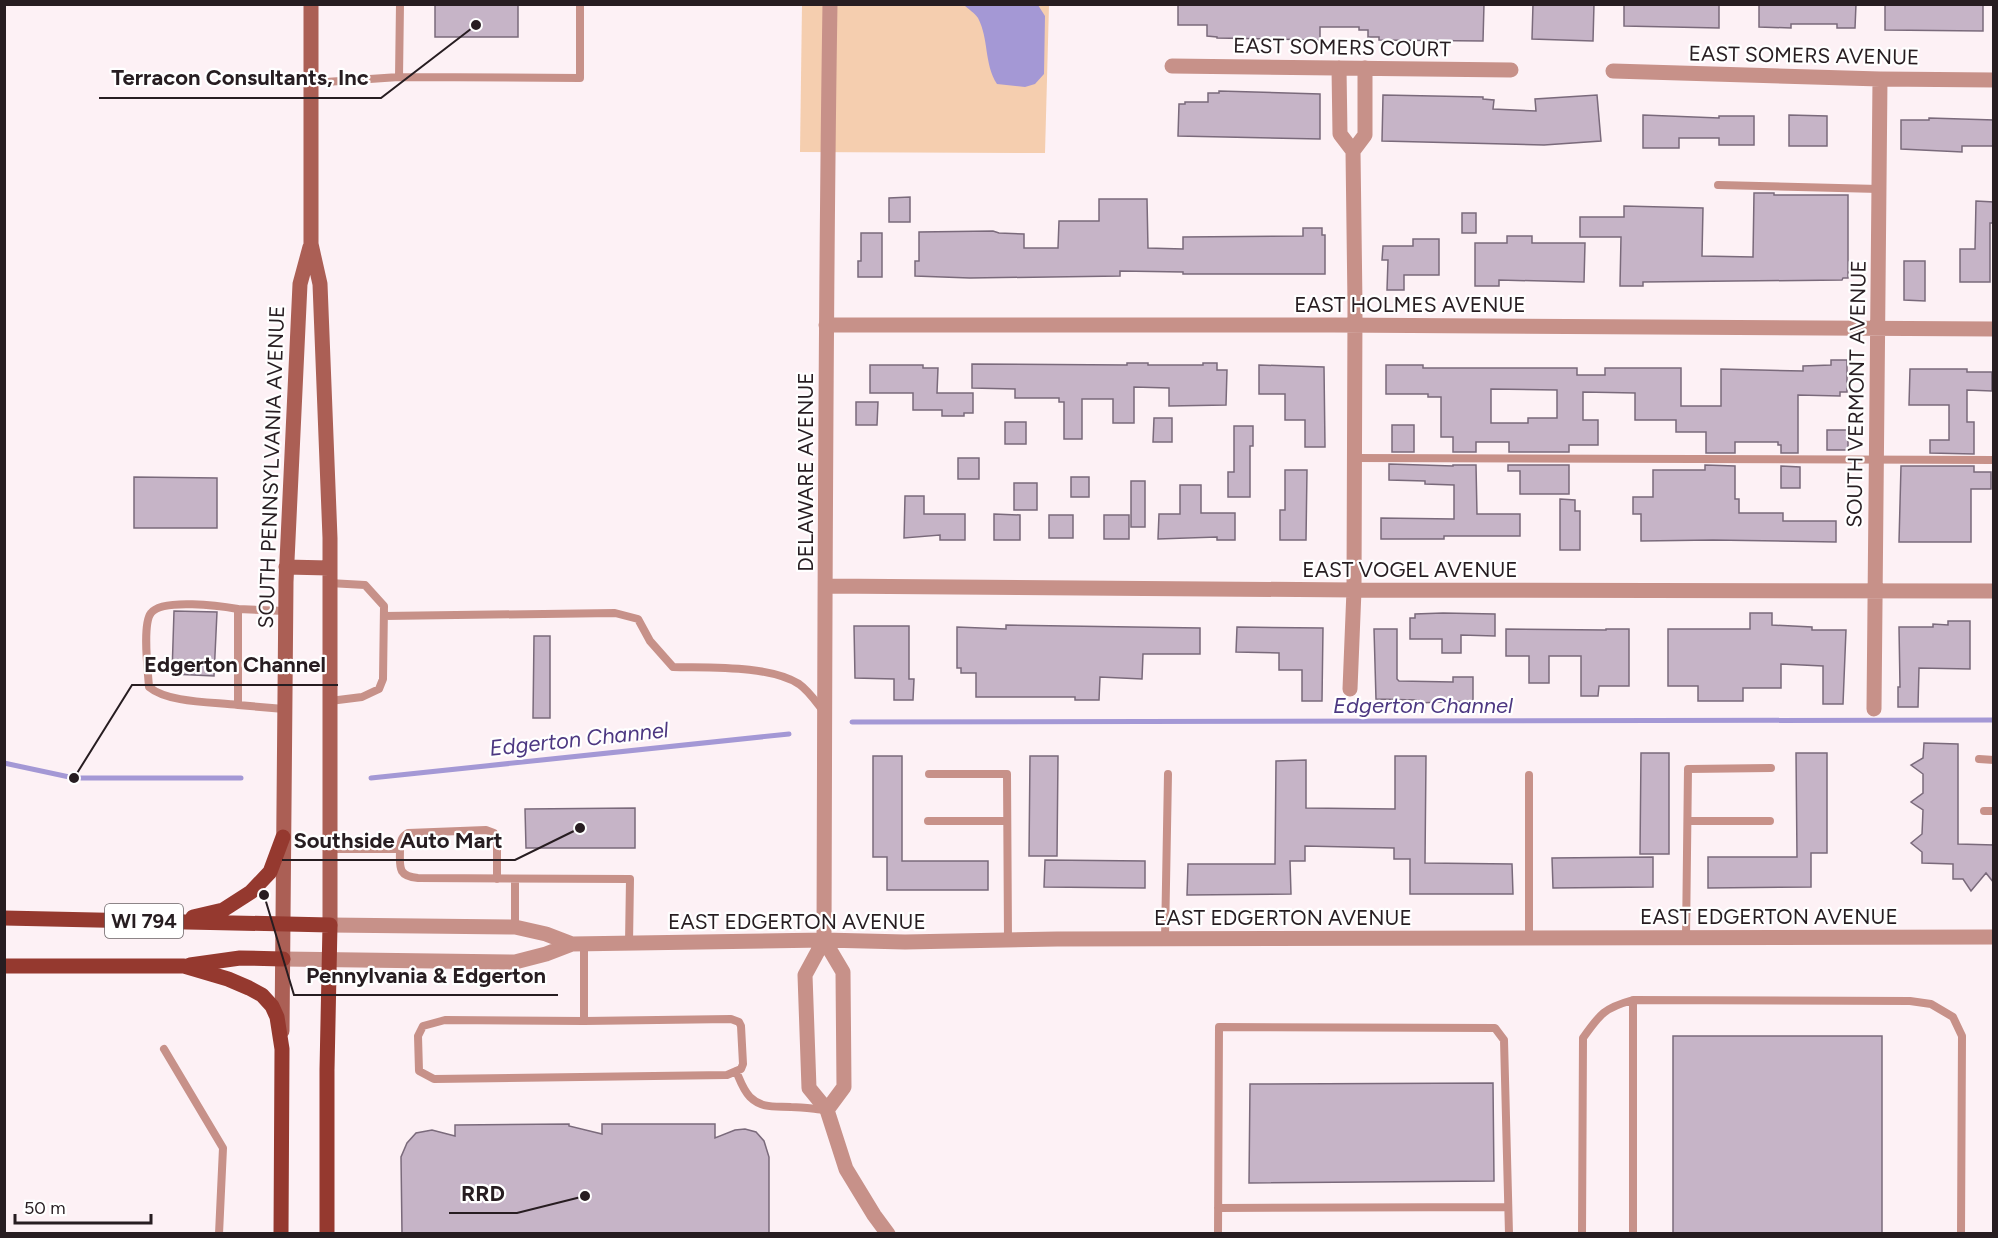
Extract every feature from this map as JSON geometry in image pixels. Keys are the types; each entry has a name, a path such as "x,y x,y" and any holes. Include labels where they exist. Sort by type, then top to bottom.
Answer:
{"main road":[{"name":"SOUTH PENNSYLVANIA AVENUE","path":"311,4 311,244 320,284 328,482 330,960 327,1233"},
{"name":"SOUTH PENNSYLVANIA AVENUE","path":"281,1233 286,567 300,284 311,244"},
{"path":"286,567 329,576"},
{"path":"170,922 223,910 251,892 270,872 283,837"},
{"name":"WI 794","path":"4,918 330,925"},
{"path":"184,966 240,958 283,959"},
{"name":"WI 794","path":"4,966 184,966 228,979 262,995 272,1006 277,1017 282,1048"}],"street":[{"name":"DELAWARE AVENUE","path":"824,940 826,325 830,4"},
{"name":"EAST SOMERS COURT","path":"1172,66 1511,70"},
{"path":"1339,68 1340,134 1353,151 1354,590 1350,689"},
{"path":"1353,151 1365,135 1365,68"},
{"name":"EAST SOMERS AVENUE","path":"1610,71 1994,80"},
{"name":"SOUTH VERMONT AVENUE","path":"1874,709 1880,79"},
{"name":"EAST HOLMES AVENUE","path":"826,325 1994,329"},
{"name":"EAST VOGEL AVENUE","path":"826,586 1994,591"},
{"name":"EAST EDGERTON AVENUE","path":"330,925 514,927 578,944"},
{"name":"EAST EDGERTON AVENUE","path":"283,959 515,962 578,944 824,940 905,942 1165,939 1994,937"},
{"path":"824,940 805,975 809,1088 827,1110 846,1169 874,1215 888,1233"},
{"path":"824,940 843,972 844,1087 827,1110"}],"lane":[{"path":"399,77 400,4"},
{"path":"311,83 399,77 580,78 580,4"},
{"path":"1718,185 1879,189"},
{"path":"1353,458 1994,460"},
{"path":"329,576 365,585 384,606 383,679 379,689 362,697 330,701"},
{"path":"284,709 170,697 155,693 149,687 147,625 150,613 161,606 213,605 238,609 285,611"},
{"path":"238,609 238,705"},
{"path":"384,616 615,613 638,620 650,641 673,666 761,671 784,677 800,685 813,697 825,714"},
{"path":"1979,759 1994,760"},
{"path":"1686,938 1688,769 1771,768"},
{"path":"929,774 1007,774 1008,940"},
{"path":"1165,939 1168,774"},
{"path":"1529,774 1529,938"},
{"path":"928,821 1007,821"},
{"path":"1688,821 1770,821"},
{"path":"497,879 497,839 494,833 486,830 408,833 403,836 400,867 409,877 497,879 630,879 629,943"},
{"path":"330,849 400,849"},
{"path":"514,927 515,879"},
{"path":"578,944 584,1021"},
{"path":"1633,1000 1633,1233"},
{"path":"1582,1233 1583,1038 1597,1018 1614,1005 1633,1000 1910,1001 1931,1004 1953,1017 1962,1036 1961,1233"},
{"path":"731,1019 739,1022 741,1026 741,1069 727,1075 435,1079 419,1071 418,1036 423,1026 433,1022 445,1020 584,1021 731,1019"},
{"path":"1218,1233 1219,1027 1495,1028 1504,1040 1509,1233"},
{"path":"164,1049 223,1148 219,1233"},
{"path":"736,1071 745,1091 762,1105 773,1108 827,1110"},
{"path":"1218,1208 1508,1207"}],"shaded area":[{"path":"802,5 1049,5 1045,153 800,152"},
{"path":"964,5 1038,5 1045,16 1044,74 1035,84 1025,87 997,84 990,68 984,34 977,16"}],"building":[{"path":"435,4 518,4 518,37 435,37"},
{"path":"1178,4 1484,4 1483,41 1379,40 1379,37 1368,37 1368,30 1359,30 1359,27 1320,27 1320,40 1217,38 1207,36 1207,25 1178,25"},
{"path":"1533,4 1594,4 1593,41 1532,39"},
{"path":"1624,4 1719,4 1719,28 1624,26"},
{"path":"1759,4 1856,4 1855,28 1837,28 1837,24 1791,24 1791,28 1759,27"},
{"path":"1885,4 1983,4 1983,31 1885,30"},
{"path":"1219,91 1320,94 1320,139 1178,136 1179,104 1208,102 1208,93 1219,93"},
{"path":"1383,95 1483,97 1483,99 1494,100 1493,109 1536,111 1535,99 1597,95 1601,141 1544,145 1382,141"},
{"path":"1643,115 1719,118 1719,116 1754,116 1754,145 1719,145 1719,138 1679,138 1679,148 1643,148"},
{"path":"1789,115 1827,116 1827,146 1789,146"},
{"path":"1929,118 1994,120 1994,146 1962,146 1962,152 1901,149 1901,120 1929,120"},
{"path":"1754,193 1848,195 1848,278 1842,280 1643,282 1643,286 1620,286 1621,237 1580,237 1580,217 1624,217 1624,206 1703,208 1702,256 1753,257"},
{"path":"910,197 910,222 889,222 889,198"},
{"path":"1099,199 1147,199 1148,248 1183,249 1183,237 1303,236 1303,228 1322,228 1322,235 1325,235 1325,274 1183,274 1183,272 1120,271 1120,276 970,278 915,276 915,261 919,261 919,232 993,231 1024,234 1024,248 1058,248 1059,221 1099,221"},
{"path":"1976,201 1994,202 1994,223 1990,223 1990,282 1960,282 1960,249 1975,249"},
{"path":"1462,213 1476,213 1476,233 1462,233"},
{"path":"861,233 882,233 882,277 858,277 858,261 861,261"},
{"path":"1507,236 1532,236 1532,243 1585,243 1584,282 1499,280 1499,286 1475,286 1475,243 1507,243"},
{"path":"1413,239 1439,239 1439,275 1404,275 1404,290 1387,290 1388,260 1382,260 1383,246 1413,246"},
{"path":"1904,261 1925,261 1925,301 1904,300"},
{"path":"1831,360 1847,360 1847,392 1840,392 1840,396 1798,395 1798,453 1781,453 1781,445 1778,445 1778,442 1735,442 1735,453 1706,453 1706,432 1676,432 1676,420 1635,420 1635,393 1583,392 1583,420 1598,420 1598,445 1569,445 1569,452 1509,452 1509,442 1476,442 1476,452 1453,452 1453,437 1441,437 1441,397 1428,397 1428,394 1386,394 1386,365 1423,365 1423,368 1577,368 1577,375 1605,375 1605,368 1681,368 1681,406 1721,406 1721,369 1803,371 1803,366 1831,365","holes":["1491,389 1557,390 1557,418 1528,418 1528,423 1491,423"]},
{"path":"1127,363 1203,365 1203,363 1217,363 1217,370 1227,370 1226,405 1169,406 1169,388 1134,387 1134,423 1113,423 1113,399 1082,399 1082,439 1064,439 1064,402 1059,402 1059,398 1015,398 1015,389 972,388 972,364 1127,365"},
{"path":"870,365 923,365 923,368 938,368 937,393 973,393 973,413 964,413 964,416 942,416 942,410 913,410 913,393 870,393"},
{"path":"1259,365 1324,367 1325,447 1305,447 1305,420 1285,420 1285,394 1259,394"},
{"path":"1910,369 1967,369 1967,372 1992,372 1992,391 1967,390 1967,422 1974,422 1974,454 1930,453 1930,440 1949,440 1949,405 1909,405"},
{"path":"856,402 878,402 877,425 856,425"},
{"path":"1154,418 1172,418 1172,442 1153,442"},
{"path":"1005,422 1026,422 1026,444 1005,444"},
{"path":"1392,425 1414,425 1414,452 1392,452"},
{"path":"1234,426 1253,426 1253,446 1250,446 1250,497 1228,497 1228,472 1234,472"},
{"path":"1827,430 1848,430 1848,450 1827,450"},
{"path":"958,458 979,458 979,479 958,479"},
{"path":"1389,464 1476,465 1477,514 1520,514 1520,536 1381,539 1381,518 1454,519 1454,485 1389,480"},
{"path":"1508,465 1569,465 1569,494 1520,494 1520,471 1508,471"},
{"path":"1705,465 1735,466 1735,499 1739,499 1739,513 1783,513 1783,521 1836,521 1836,542 1641,541 1641,514 1633,514 1633,497 1653,497 1653,470 1705,470"},
{"path":"1781,466 1800,467 1800,488 1781,488"},
{"path":"1901,466 1974,466 1974,472 1991,472 1991,489 1971,489 1971,542 1899,542"},
{"path":"1285,470 1307,470 1306,540 1280,540 1280,510 1285,510"},
{"path":"134,477 217,478 217,528 134,528"},
{"path":"1071,477 1089,477 1089,497 1071,497"},
{"path":"1131,481 1145,481 1145,527 1131,527"},
{"path":"1014,483 1037,483 1037,510 1014,510"},
{"path":"1180,485 1201,485 1201,513 1235,513 1235,540 1217,540 1217,537 1158,539 1159,514 1180,514"},
{"path":"905,496 924,496 924,514 965,514 965,540 940,540 940,535 904,538"},
{"path":"1560,499 1575,500 1575,511 1580,511 1580,550 1560,550"},
{"path":"994,514 1020,515 1020,540 994,540"},
{"path":"1049,515 1073,515 1073,538 1049,538"},
{"path":"1104,515 1129,515 1129,539 1104,539"},
{"path":"174,611 217,612 214,676 172,674"},
{"path":"1750,613 1772,613 1772,625 1812,627 1812,630 1846,630 1843,704 1823,704 1823,666 1781,664 1781,688 1743,688 1743,701 1698,701 1698,686 1668,686 1668,629 1750,629"},
{"path":"1415,614 1495,614 1495,636 1461,635 1461,653 1442,653 1442,639 1410,639 1410,618 1415,618"},
{"path":"1948,621 1970,621 1970,669 1919,668 1918,707 1898,707 1899,627 1933,627 1933,624 1948,625"},
{"path":"1006,625 1200,628 1200,654 1143,654 1142,679 1100,677 1099,700 1075,700 1075,697 976,697 976,673 961,673 961,668 957,668 957,627 1006,629"},
{"path":"854,626 909,626 909,679 914,679 913,700 894,700 894,679 855,678"},
{"path":"1237,627 1323,628 1322,701 1302,701 1302,670 1279,670 1279,653 1236,652"},
{"path":"1374,629 1397,629 1397,679 1399,681 1453,682 1453,677 1473,677 1473,701 1416,703 1416,700 1376,699"},
{"path":"1506,629 1629,629 1629,686 1599,686 1598,696 1581,696 1581,656 1549,656 1549,683 1529,683 1529,656 1506,656"},
{"path":"534,636 550,636 550,718 533,718"},
{"path":"1924,743 1958,744 1958,844 1994,845 1994,883 1986,873 1971,891 1963,879 1953,879 1953,864 1922,863 1922,852 1911,843 1922,834 1923,810 1911,802 1923,793 1923,774 1911,765 1923,758"},
{"path":"1641,753 1669,753 1669,854 1640,854"},
{"path":"1796,753 1827,753 1827,853 1811,853 1811,887 1708,888 1708,857 1797,857"},
{"path":"873,756 902,756 902,861 988,861 988,890 887,890 887,857 873,857"},
{"path":"1030,756 1058,756 1057,856 1029,856"},
{"path":"1395,756 1426,756 1425,863 1512,864 1513,894 1410,894 1410,859 1394,859 1394,848 1305,846 1305,861 1290,861 1291,894 1187,895 1188,864 1275,864 1276,761 1306,760 1306,808 1395,809"},
{"path":"635,808 635,848 526,848 525,809"},
{"path":"1653,857 1653,887 1553,888 1552,858"},
{"path":"1045,860 1145,861 1145,888 1044,887"},
{"path":"1673,1036 1882,1036 1882,1233 1673,1233"},
{"path":"1493,1083 1494,1181 1249,1183 1250,1084"},
{"path":"569,1124 569,1126 602,1134 602,1124 715,1124 715,1138 735,1130 745,1129 756,1132 764,1141 769,1157 769,1233 402,1233 401,1157 407,1143 416,1133 432,1130 455,1136 455,1125"}],"waterway":[{"name":"Edgerton Channel","path":"852,722 1994,720"},
{"name":"Edgerton Channel","path":"371,778 789,734"},
{"name":"Edgerton Channel","path":"4,763 74,778 241,778"}],"place":[{"name":"Terracon Consultants, Inc","path":"476,25"},
{"name":"Edgerton Channel","path":"74,778"},
{"name":"Southside Auto Mart","path":"580,828"},
{"name":"Pennylvania & Edgerton","path":"264,895"},
{"name":"RRD","path":"585,1196"}]}
